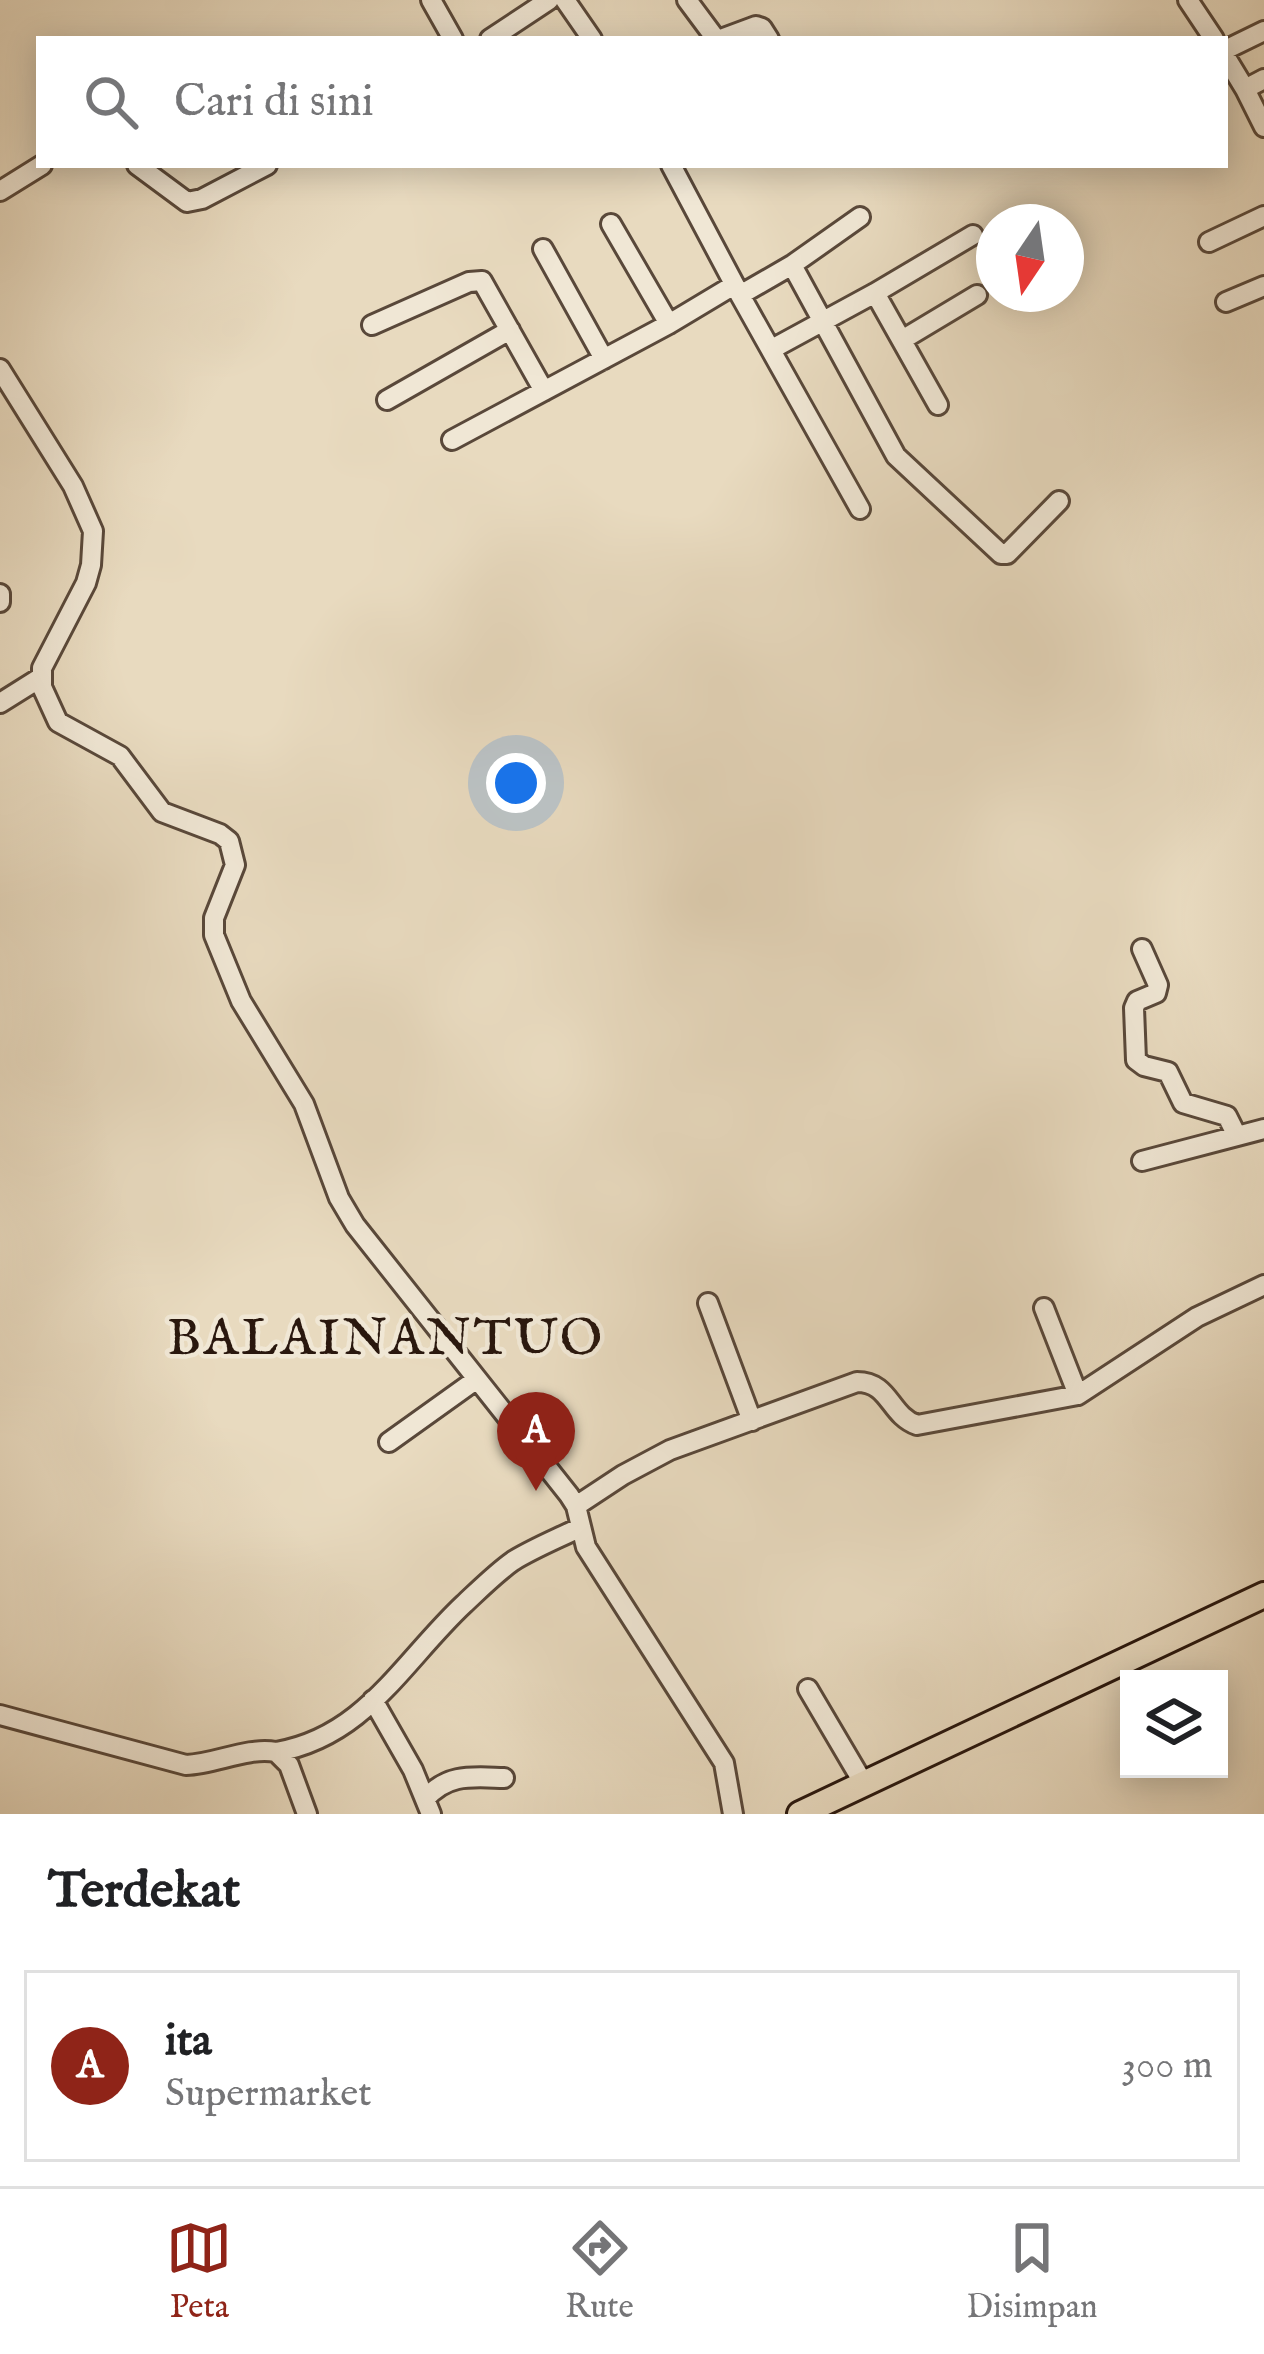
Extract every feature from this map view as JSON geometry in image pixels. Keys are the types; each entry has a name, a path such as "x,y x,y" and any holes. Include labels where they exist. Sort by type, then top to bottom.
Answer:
{"main road":[{"path":"800,1814 1264,1595"}],"street":[{"path":"431,0 451,36"},
{"path":"495,36 549,0"},
{"path":"565,0 590,36"},
{"path":"687,0 716,36"},
{"path":"1188,0 1212,36"},
{"path":"727,36 756,26 767,36"},
{"path":"1228,51 1264,31"},
{"path":"1228,58 1264,127"},
{"path":"1245,89 1264,79"},
{"path":"0,190 38,168"},
{"path":"141,168 187,202 261,168"},
{"path":"673,168 860,509"},
{"path":"1209,242 1264,216"},
{"path":"452,440 792,265 860,217"},
{"path":"611,224 670,324"},
{"path":"772,349 973,235"},
{"path":"543,249 604,359"},
{"path":"792,265 896,456 1001,554 1007,554 1059,501"},
{"path":"372,325 479,280 544,391"},
{"path":"1226,302 1264,286"},
{"path":"875,293 938,405"},
{"path":"902,340 976,296"},
{"path":"387,400 510,330"},
{"path":"0,370 73,486 92,531 86,584 40,678 58,722 120,756 161,812 229,841 236,865 214,918 214,935 241,1001 304,1104 339,1198 355,1225 576,1506 586,1547 724,1763 733,1814"},
{"path":"0,703 40,678"},
{"path":"1142,950 1158,985 1156,993 1137,1001 1134,1008 1136,1060 1168,1072 1183,1102 1227,1116 1237,1136"},
{"path":"1142,1161 1264,1129"},
{"path":"576,1506 644,1462 857,1382 879,1388 903,1419 917,1425 1078,1395 1197,1317 1264,1286"},
{"path":"708,1303 752,1420"},
{"path":"1044,1308 1078,1395"},
{"path":"389,1442 477,1379"},
{"path":"0,1714 186,1765 319,1741 347,1725 460,1607 512,1562 580,1527"},
{"path":"808,1689 864,1784"},
{"path":"373,1700 428,1807"},
{"path":"276,1752 289,1765 307,1814"},
{"path":"428,1807 437,1785 447,1781 504,1778"}],"place":[{"name":"ita","path":"536,1491"}],"district":[{"name":"BALAINANTUO","path":"386,1340"}]}
